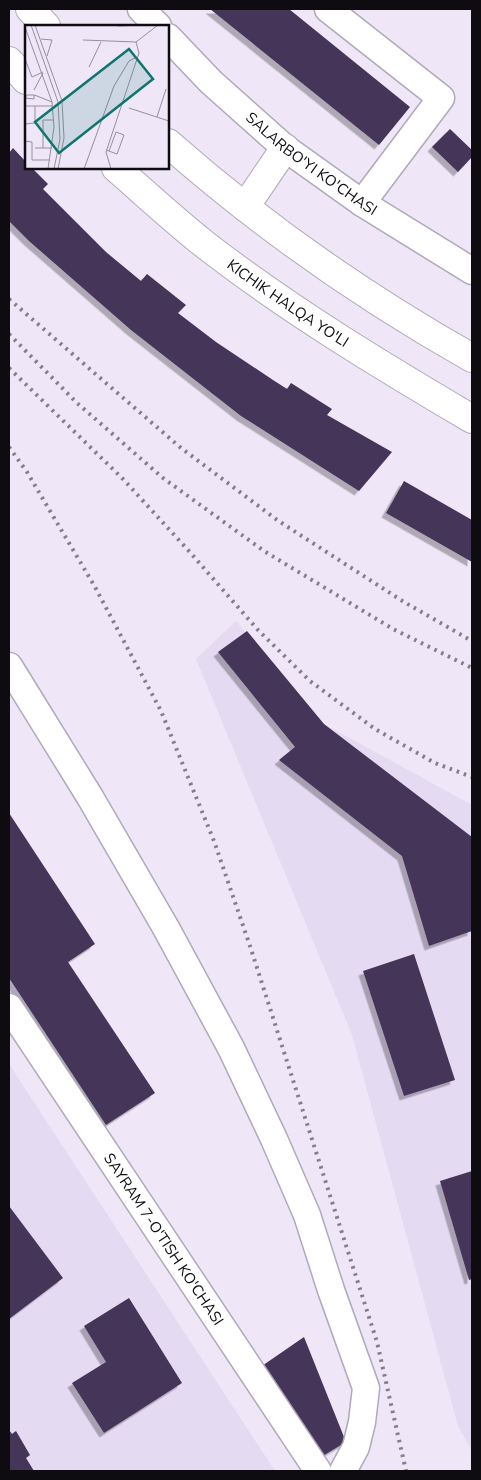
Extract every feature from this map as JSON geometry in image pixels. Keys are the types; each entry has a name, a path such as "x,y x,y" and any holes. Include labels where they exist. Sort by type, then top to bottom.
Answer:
{"highway":[{"path":"30,9 45,25"},
{"path":"9,61 25,79"},
{"path":"169,144 245,207 314,258 381,304 472,358"},
{"path":"245,207 285,148"},
{"name":"KICHIK HALQA YO'LI","path":"117,169 207,246 280,298 352,347 472,419"}],"street":[{"path":"141,9 157,25"},
{"path":"328,9 441,98 362,203"},
{"name":"SALARBO'YI KO'CHASI","path":"169,38 211,82 285,148 362,203 472,271"},
{"path":"9,666 90,797 171,937 231,1048 307,1215 366,1388 362,1422 356,1446 344,1471"},
{"name":"SAYRAM 7-O'TISH KO'CHASI","path":"9,1007 318,1471"}],"shaded area":[{"path":"236,621 324,724 472,805 472,1451 458,1426 352,1035 196,659"},
{"path":"9,1064 275,1471 9,1471"}],"building":[{"path":"210,9 289,9 410,107 379,145"},
{"path":"450,129 472,150 472,157 458,172 432,147"},
{"path":"13,148 25,161 25,169 33,169 48,184 43,189 106,252 141,281 147,274 186,305 178,313 216,342 273,380 287,389 291,383 332,409 327,415 392,452 359,491 241,416 131,330 29,241 9,221 9,153"},
{"path":"404,481 472,520 472,562 386,513"},
{"path":"247,631 324,724 472,837 472,931 429,946 402,856 279,760 295,747 218,652"},
{"path":"9,813 95,944 68,962 155,1093 106,1125 9,978"},
{"path":"414,954 455,1080 404,1096 363,971"},
{"path":"472,1171 472,1279 469,1280 440,1181"},
{"path":"9,1206 63,1278 9,1319"},
{"path":"129,1298 182,1383 104,1433 72,1383 106,1362 84,1326"},
{"path":"304,1337 346,1442 321,1457 259,1368"},
{"path":"9,1430 12,1434 16,1431 30,1455 26,1458 34,1471 9,1471"}],"railway":[{"path":"9,299 181,448 277,520 404,602 472,641"},
{"path":"9,334 77,403 163,478 264,551 393,629 472,668"},
{"path":"9,368 123,479 258,630 310,681 375,729 435,763 472,777"},
{"path":"9,447 27,472 95,587 161,711 214,841 250,946 377,1342 406,1471"}]}
